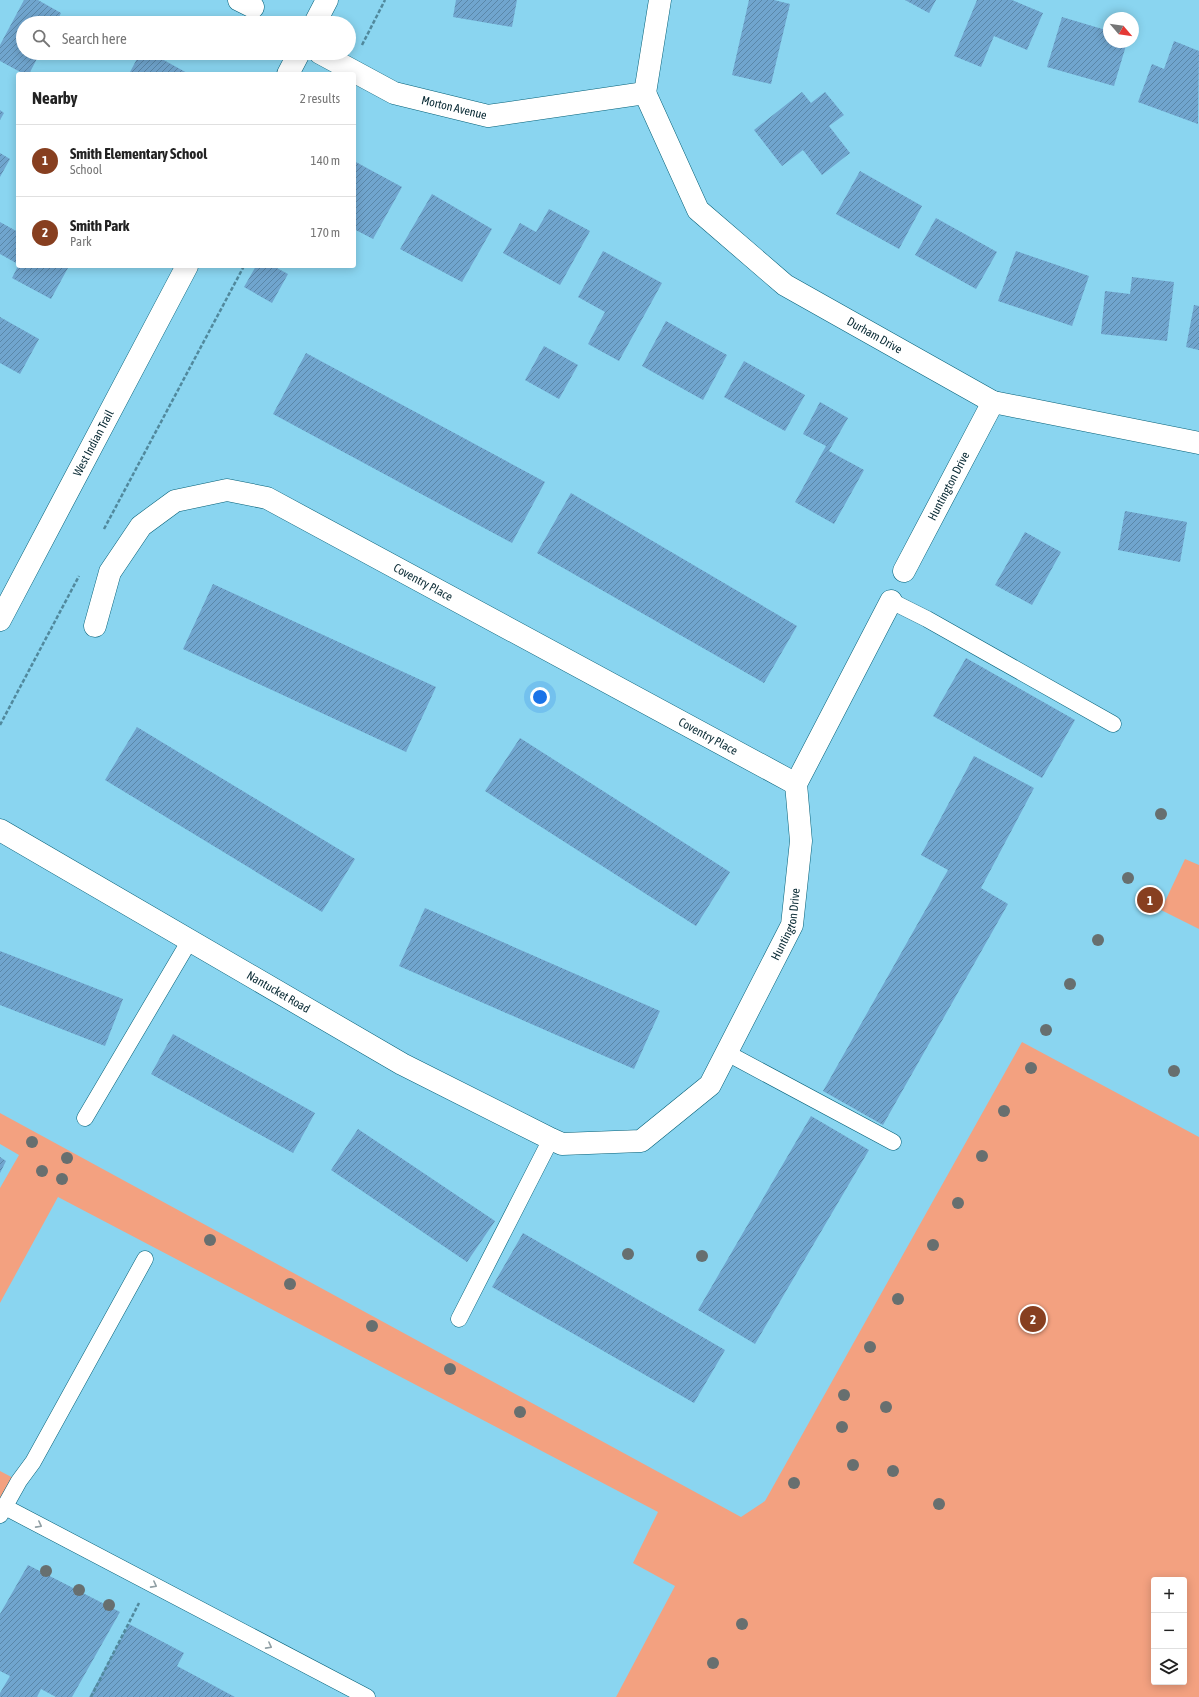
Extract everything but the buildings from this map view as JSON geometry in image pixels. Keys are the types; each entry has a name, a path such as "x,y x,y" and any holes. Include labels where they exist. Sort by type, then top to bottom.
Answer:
{"street":[{"path":"319,16 327,0"},
{"path":"645,93 660,0"},
{"path":"289,72 295,60"},
{"name":"Morton Avenue","path":"333,60 355,72"},
{"name":"Morton Avenue","path":"356,72 394,93 488,116 645,93"},
{"name":"Durham Drive","path":"645,93 698,210 785,285 993,402 1199,443"},
{"name":"West Indian Trail","path":"0,620 186,268"},
{"name":"Huntington Drive","path":"904,570 993,402"},
{"name":"Coventry Place","path":"95,626 110,572 141,526 175,501 227,490 267,498 796,784"},
{"path":"796,784 891,601"},
{"name":"Huntington Drive","path":"556,1141 641,1142 710,1085 792,925 801,841 796,784"},
{"name":"Nantucket Road","path":"0,830 402,1064 556,1141"}],"lane":[{"path":"891,601 926,619 1113,724"},
{"path":"85,1118 190,940"},
{"path":"727,1053 893,1142"},
{"path":"459,1319 556,1141"},
{"path":"145,1259 34,1462 19,1481 2,1511 150,1583 367,1697"}],"path":[{"path":"362,44 385,0"},
{"path":"103,531 243,268"},
{"path":"0,725 81,572"},
{"path":"91,1697 150,1583"}],"shaded area":[{"path":"1185,859 1199,865 1199,929 1161,910"},
{"path":"1022,1042 1199,1137 1199,1697 616,1697 675,1586 633,1563 658,1512 58,1197 0,1303 0,1188 19,1155 0,1144 0,1113 741,1517 765,1501"},
{"path":"0,1471 19,1481 0,1515"}],"place":[{"name":"Smith Elementary School","path":"1150,900"},
{"name":"Smith Park","path":"1033,1319"}]}
